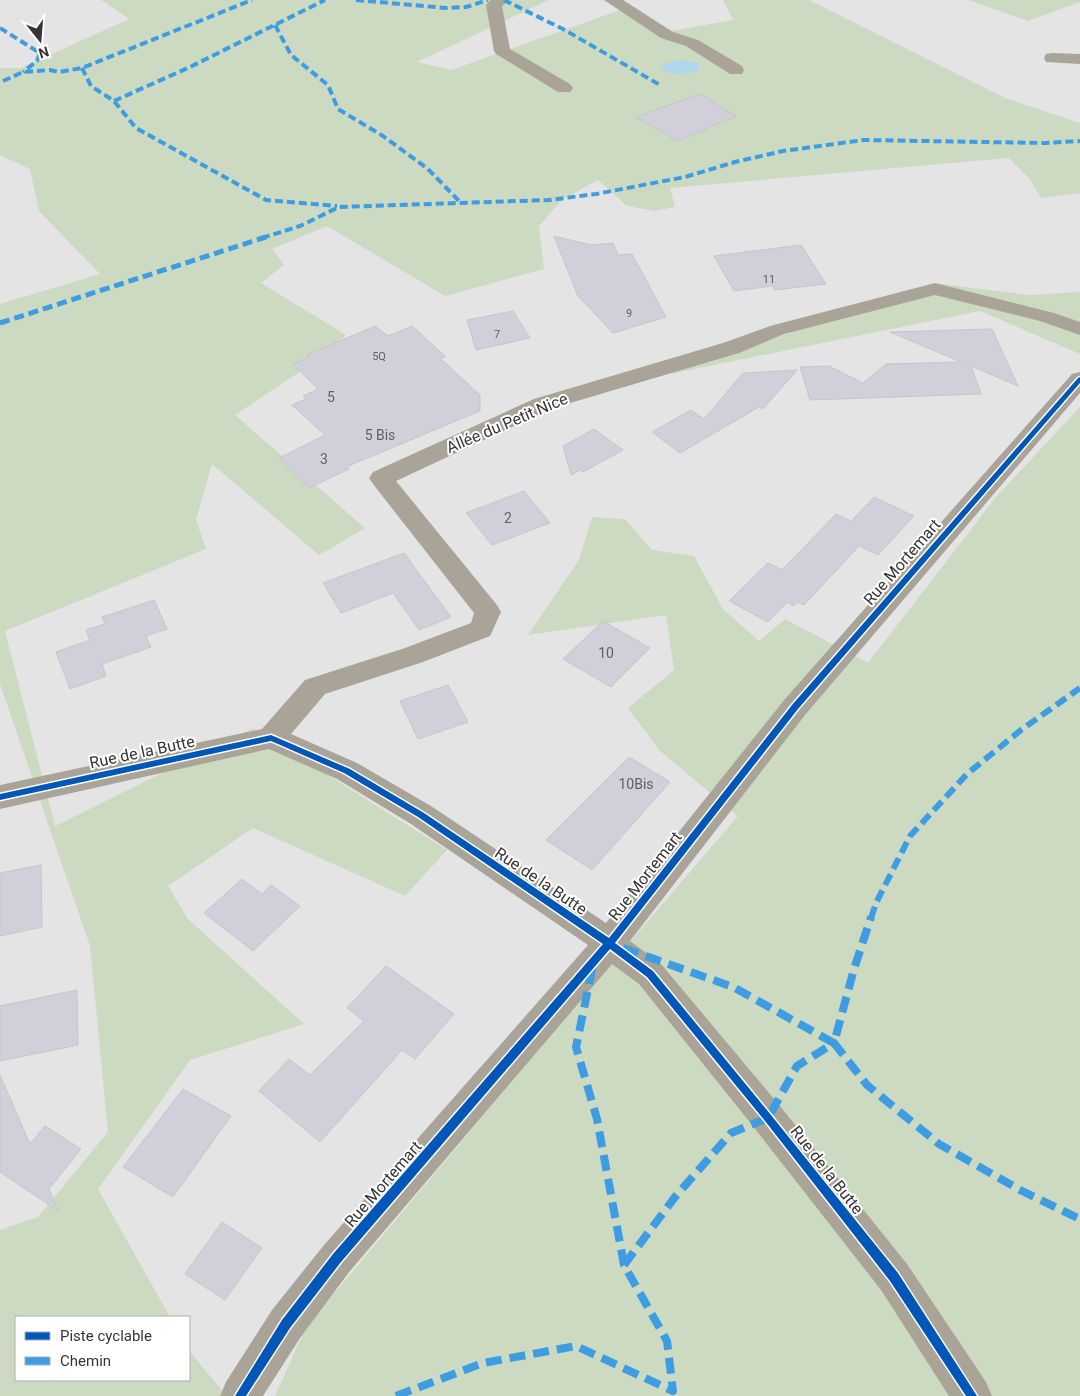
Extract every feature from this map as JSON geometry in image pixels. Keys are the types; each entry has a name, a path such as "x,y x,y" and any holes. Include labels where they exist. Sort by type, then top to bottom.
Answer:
{"street":[{"path":"501,0 494,5 502,51 564,88"},
{"path":"612,0 666,35 692,43 736,70"},
{"path":"1052,58 1080,59"},
{"name":"Allée du Petit Nice","path":"271,738 315,687 414,655 481,629 488,612 381,478 542,404 731,348 778,330 935,289 1047,317 1080,329"},
{"name":"Rue Mortemart","path":"240,1396 286,1324 337,1258 609,944 795,707 1080,379"},
{"name":"Rue de la Butte","path":"0,797 271,738 347,772 421,815 650,974 768,1118 894,1277 972,1396"}],"green space":[{"path":"101,0 549,0 417,62 451,70 626,8 665,32 733,20 723,0 809,0 1005,98 1080,123 1080,193 1041,198 1029,178 1009,158 670,188 675,207 655,211 627,206 598,180 563,199 539,226 544,269 445,296 327,226 272,249 284,265 261,283 346,335 331,351 235,415 365,528 319,555 212,464 196,520 206,549 5,631 55,826 253,728 447,850 405,896 253,828 168,886 188,919 304,1024 190,1060 98,1189 169,1316 15,1316 15,1381 190,1381 190,1352 227,1396 0,1396 0,1230 38,1217 108,1132 90,946 0,684 0,304 100,274 39,211 30,169 0,155 0,68 21,68 129,19"},
{"path":"968,0 1080,0 1080,2 1028,21"},
{"path":"941,284 1030,295 1080,292 1080,354 980,311 645,379"},
{"path":"1080,407 1080,1396 275,1396 306,1327 581,999 738,816 660,751 628,708 674,670 666,615 528,635 579,560 592,517 625,519 652,550 694,556 723,609 759,641 785,619 868,663 996,497"}],"water":[{"path":"681,60 700,65 696,72 682,74 668,73 660,68 664,64"}],"building":[{"path":"700,94 736,116 678,141 636,117"},
{"path":"554,236 591,245 613,243 618,255 632,254 666,317 613,333 578,296"},
{"path":"801,245 826,284 775,290 772,286 734,291 714,256"},
{"path":"513,311 530,338 476,350 467,320"},
{"path":"375,326 388,336 412,326 446,357 440,358 480,395 480,411 346,467 349,469 309,488 279,458 325,435 292,405 306,399 303,396 318,389 293,364 310,357 307,355"},
{"path":"992,329 1018,386 971,366 981,394 810,400 800,367 829,366 863,383 886,364 961,362 890,332"},
{"path":"797,370 763,409 759,407 680,453 652,432 691,410 704,419 743,373"},
{"path":"594,429 623,450 583,472 580,470 571,475 563,446"},
{"path":"524,491 550,523 492,545 466,513"},
{"path":"874,497 914,516 878,555 859,546 804,605 797,602 793,606 787,602 768,622 729,601 768,563 782,570 836,514 851,521"},
{"path":"404,553 451,617 419,630 393,593 341,613 323,583"},
{"path":"154,600 167,629 146,636 151,647 102,664 106,676 70,689 56,652 90,640 86,630 105,624 102,617"},
{"path":"603,621 650,648 611,687 563,659"},
{"path":"448,685 468,722 418,739 400,701"},
{"path":"629,757 670,782 592,870 546,840"},
{"path":"41,865 42,927 0,936 0,873"},
{"path":"242,879 262,894 271,885 300,906 253,951 204,913"},
{"path":"386,966 454,1014 415,1059 402,1050 320,1142 259,1091 289,1059 310,1075 364,1021 347,1008"},
{"path":"77,990 78,1045 0,1061 0,1006"},
{"path":"0,1075 30,1144 45,1126 81,1149 49,1189 58,1211 0,1172"},
{"path":"183,1089 231,1116 173,1197 123,1167"},
{"path":"222,1222 262,1248 225,1300 185,1274"}],"marked path":[{"path":"3,81 23,72 50,70 59,72 82,68 252,0"},
{"path":"114,101 190,67 325,0"},
{"path":"356,0 436,8 466,7 488,0"},
{"path":"504,0 563,29 660,85"},
{"path":"275,25 291,55 328,85 338,109 383,136 428,169 462,204"},
{"path":"0,28 40,53 37,61 23,72"},
{"path":"82,68 91,86 114,101 136,128 266,200 337,206"},
{"path":"0,323 300,226 339,207 549,200 596,194 685,177 735,162 783,151 864,140 1045,143 1080,141"},
{"path":"623,948 733,987 834,1043 854,969 876,903 910,836 967,774 1021,730 1080,688"},
{"path":"396,1396 483,1363 576,1346 673,1391 667,1341 624,1265 597,1119 576,1047 593,965"},
{"path":"624,1265 675,1197 731,1133 768,1118 797,1066 834,1043 867,1085 939,1144 1022,1191 1080,1219"}],"cycle path":[{"path":"240,1396 286,1324 337,1258 609,944 795,707 1080,379"},
{"path":"0,797 271,738 347,771 421,815 594,932 650,974 768,1118 894,1277 972,1396"}]}
